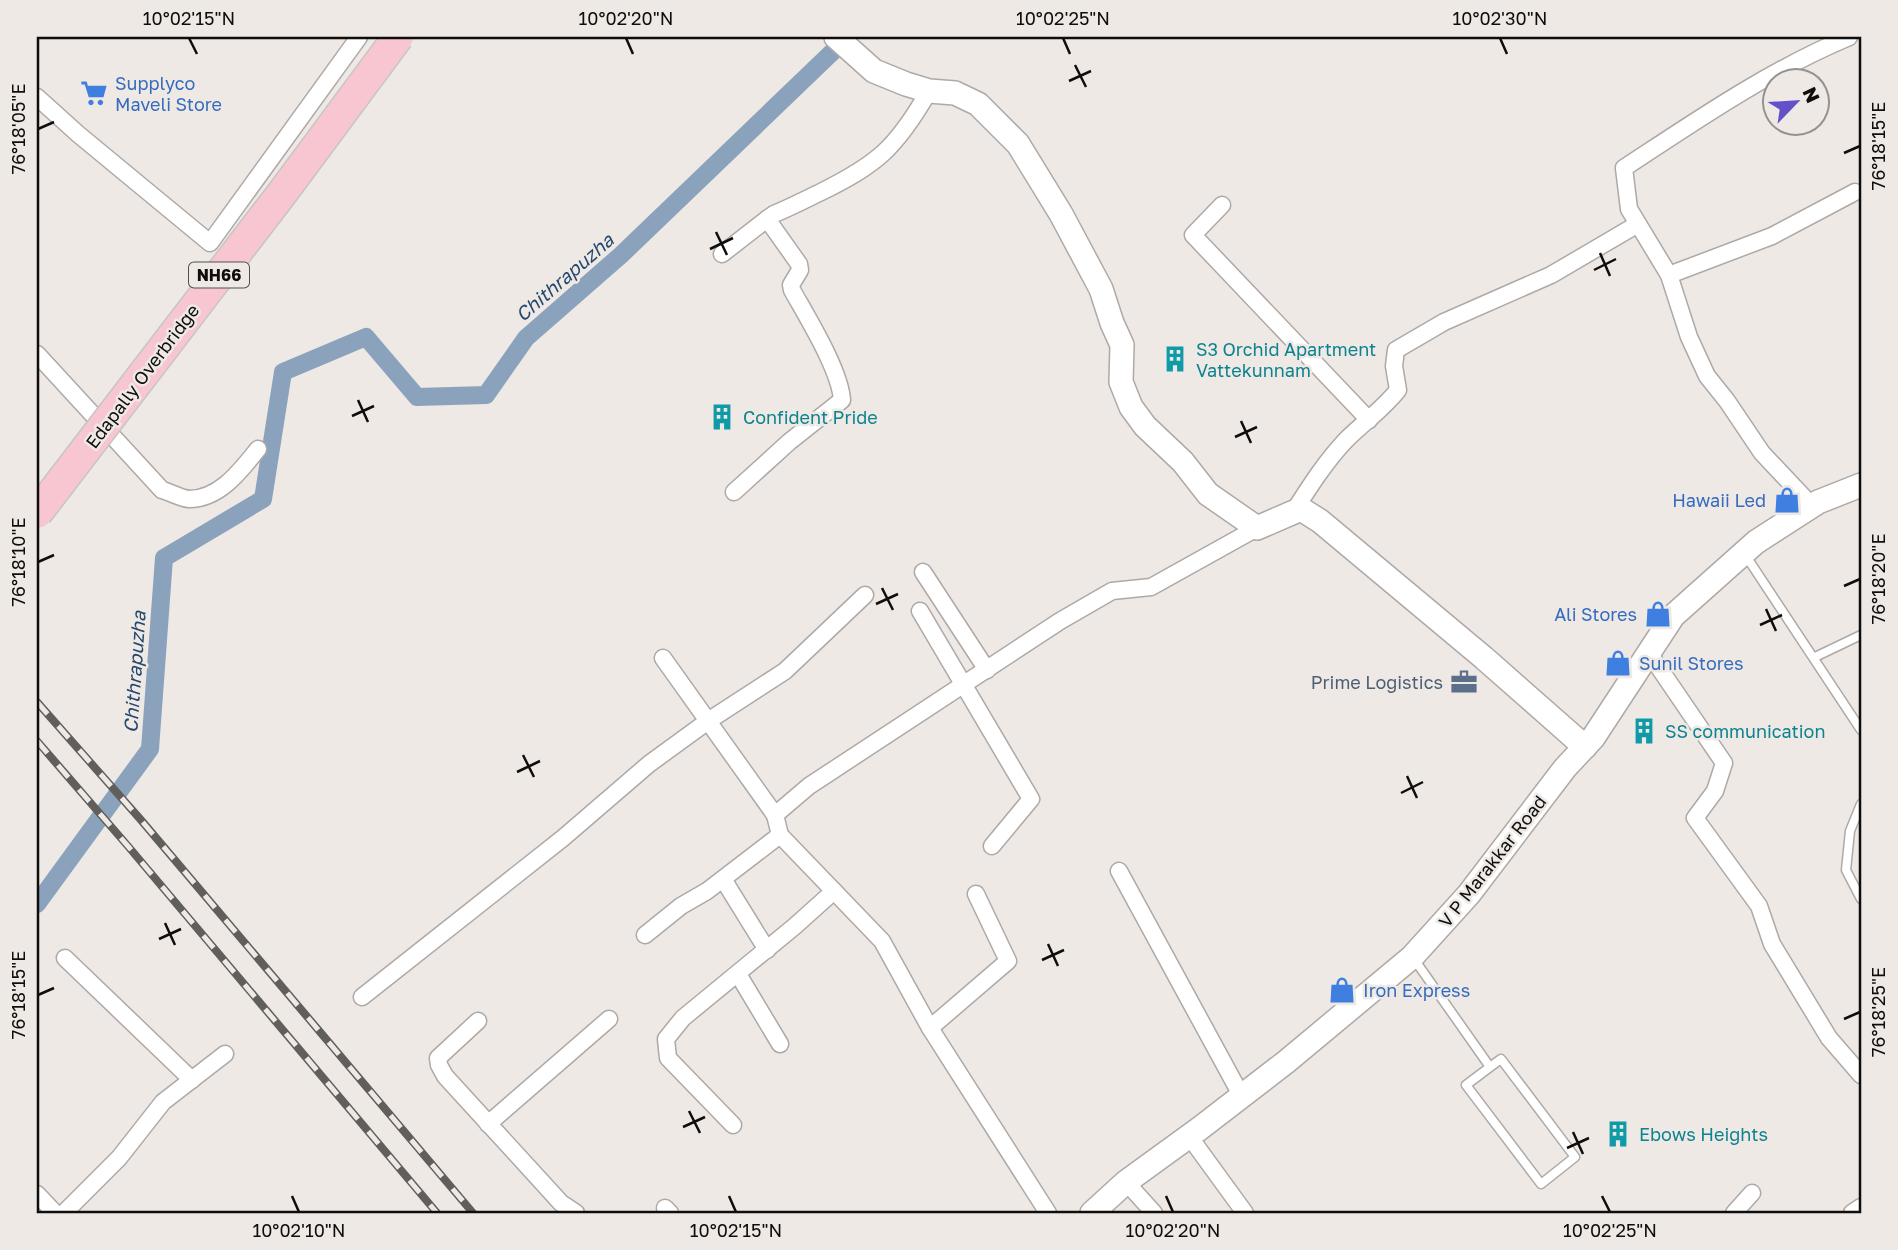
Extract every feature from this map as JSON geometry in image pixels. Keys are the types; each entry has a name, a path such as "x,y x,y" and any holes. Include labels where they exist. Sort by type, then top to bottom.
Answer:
{"highway":[{"name":"Edapally Overbridge","path":"37,513 398,37"}],"street":[{"path":"37,97 210,243 359,37"},
{"path":"835,37 874,71 929,91 954,93 978,104 1018,144 1061,214 1101,289 1122,345 1121,382 1131,407 1144,426 1183,462 1208,494 1257,528"},
{"path":"1812,506 1762,453 1727,401 1706,376 1689,337 1669,275 1629,209 1624,168 1822,42 1849,37"},
{"path":"722,254 774,214 851,177 871,164 909,126 929,91"},
{"path":"1669,275 1772,236 1855,192"},
{"path":"1222,205 1193,235 1369,420"},
{"path":"734,492 789,442 842,400 841,390 823,348 791,285 800,270 799,264 767,219"},
{"path":"1294,511 1324,466 1398,390 1394,366 1396,350 1444,321 1551,275 1638,225"},
{"path":"37,354 162,490 188,499 213,494 236,475 258,449"},
{"name":"V P Marakkar Road","path":"1092,1213 1126,1182 1286,1062 1412,957 1469,894 1565,768 1593,738 1673,617 1756,542 1812,506 1861,485"},
{"path":"775,815 809,786 1059,621 1112,591 1151,587 1257,528 1301,509 1331,530 1484,657 1584,747"},
{"path":"923,572 987,670"},
{"path":"362,997 563,838 649,764 708,721 785,671 865,595"},
{"path":"920,611 1031,799 992,846"},
{"path":"1649,653 1724,763 1715,790 1695,818 1759,906 1772,944 1829,1038 1861,1076"},
{"path":"663,658 775,815 780,835 882,940 930,1028 1048,1213"},
{"path":"645,935 780,835"},
{"path":"1119,871 1241,1094"},
{"path":"723,879 767,950"},
{"path":"733,1125 668,1058 666,1039 683,1018 834,891"},
{"path":"930,1028 1007,961 976,894"},
{"path":"65,958 192,1080"},
{"path":"738,974 780,1044"},
{"path":"488,1124 609,1019"},
{"path":"478,1021 440,1056 438,1061 444,1076 561,1203 576,1213"},
{"path":"64,1213 119,1158 163,1102 225,1054"},
{"path":"1189,1136 1245,1213"},
{"path":"1126,1182 1154,1213"},
{"path":"1734,1213 1752,1193"},
{"path":"37,1194 55,1213"},
{"path":"1852,1213 1861,1207"}],"lane":[{"path":"1744,553 1861,730"},
{"path":"1815,657 1861,635"},
{"path":"1861,804 1850,831 1846,870 1861,899"},
{"path":"1412,957 1490,1067"},
{"path":"1502,1059 1575,1157 1541,1184 1466,1086 1490,1067 1502,1059"}],"waterway":[{"name":"Chithrapuzha","path":"37,904 150,749 164,558 263,499 283,372 366,337 417,397 486,395 526,338 621,255 848,37"}],"railway":[{"path":"37,702 141,820 473,1213"},
{"path":"37,741 437,1213"}],"place":[{"name":"Supplyco Maveli Store","path":"94,93"},
{"name":"S3 Orchid Apartment Vattekunnam","path":"1175,359"},
{"name":"Confident Pride","path":"722,417"},
{"name":"Hawaii Led","path":"1787,500"},
{"name":"Ali Stores","path":"1658,614"},
{"name":"Sunil Stores","path":"1618,663"},
{"name":"Prime Logistics","path":"1464,682"},
{"name":"SS communication","path":"1644,731"},
{"name":"Iron Express","path":"1342,990"},
{"name":"Ebows Heights","path":"1618,1134"}]}
